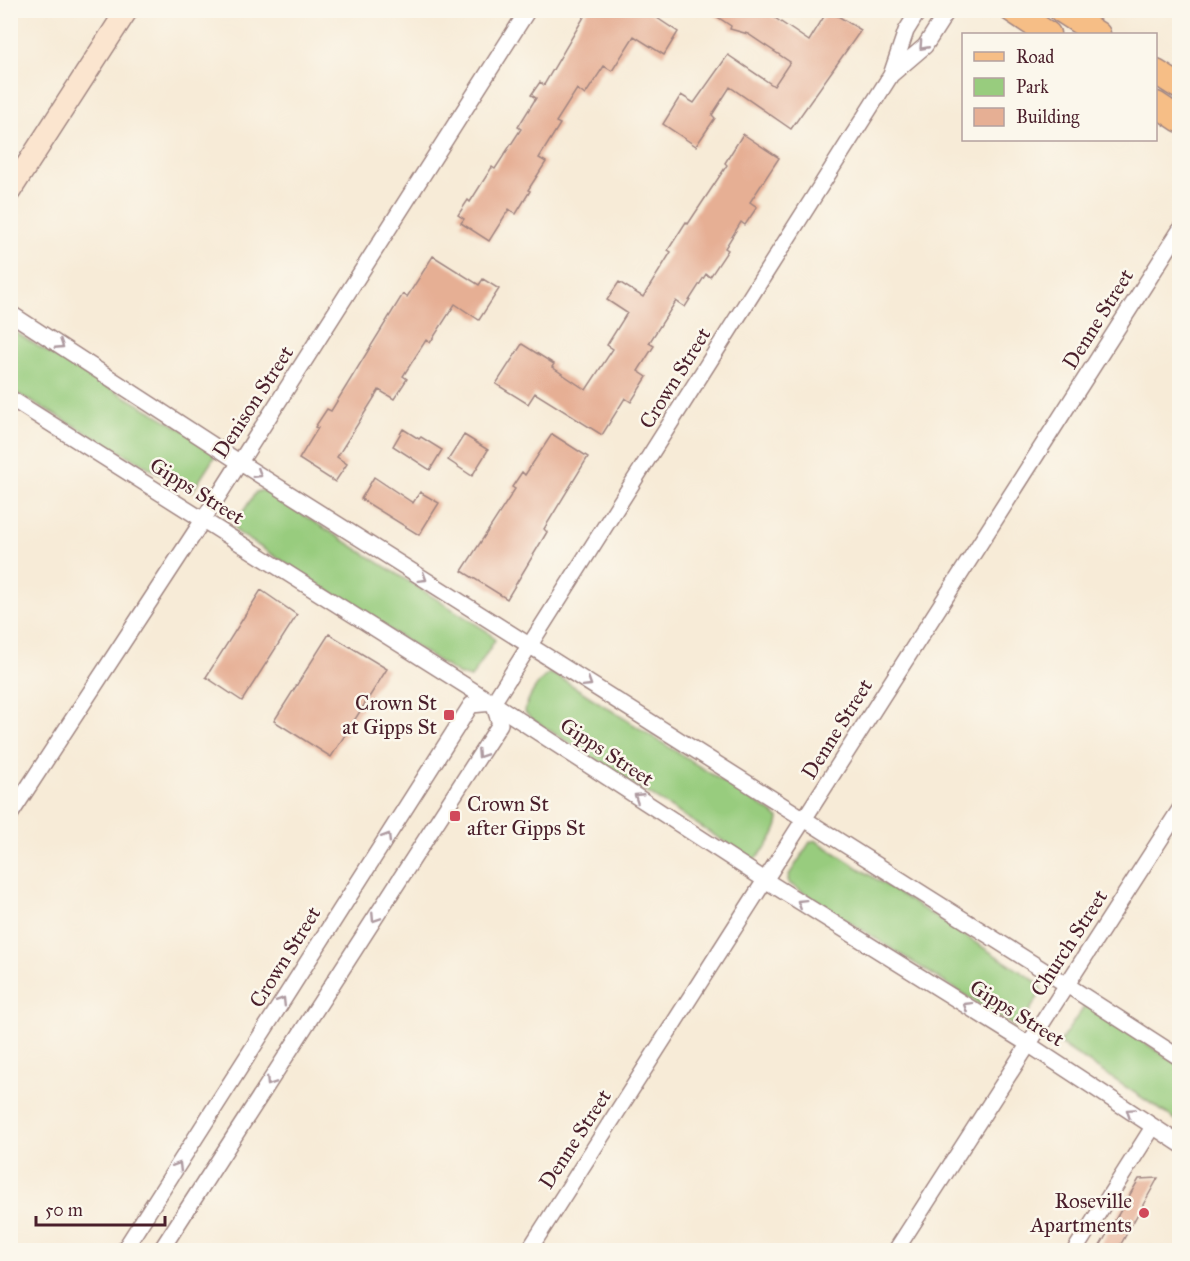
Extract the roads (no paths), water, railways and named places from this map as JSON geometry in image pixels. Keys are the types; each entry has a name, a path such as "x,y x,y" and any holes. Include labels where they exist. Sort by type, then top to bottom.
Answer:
{"main road":[{"path":"1011,10 1046,33"},
{"path":"1061,10 1096,33"},
{"path":"1157,73 1179,87"},
{"path":"1157,105 1179,120"}],"street":[{"path":"10,191 127,10"},
{"name":"Denison Street","path":"10,815 203,520 528,10"},
{"name":"Crown Street","path":"124,1251 471,705 493,703 530,646 891,75 906,31 919,10"},
{"name":"Crown Street","path":"891,75 925,46 948,10"},
{"name":"Denne Street","path":"529,1251 1179,230"},
{"path":"10,313 239,462 1179,1058"},
{"name":"Gipps Street","path":"10,398 493,703 765,880 1028,1044 1179,1144"},
{"path":"161,1251 500,724 493,703"},
{"name":"Church Street","path":"896,1251 1179,809"},
{"path":"1075,1251 1153,1127"}],"place":[{"name":"Crown St at Gipps St","path":"449,715"},
{"name":"Crown St after Gipps St","path":"455,816"},
{"name":"Roseville Apartments","path":"1144,1213"}]}
